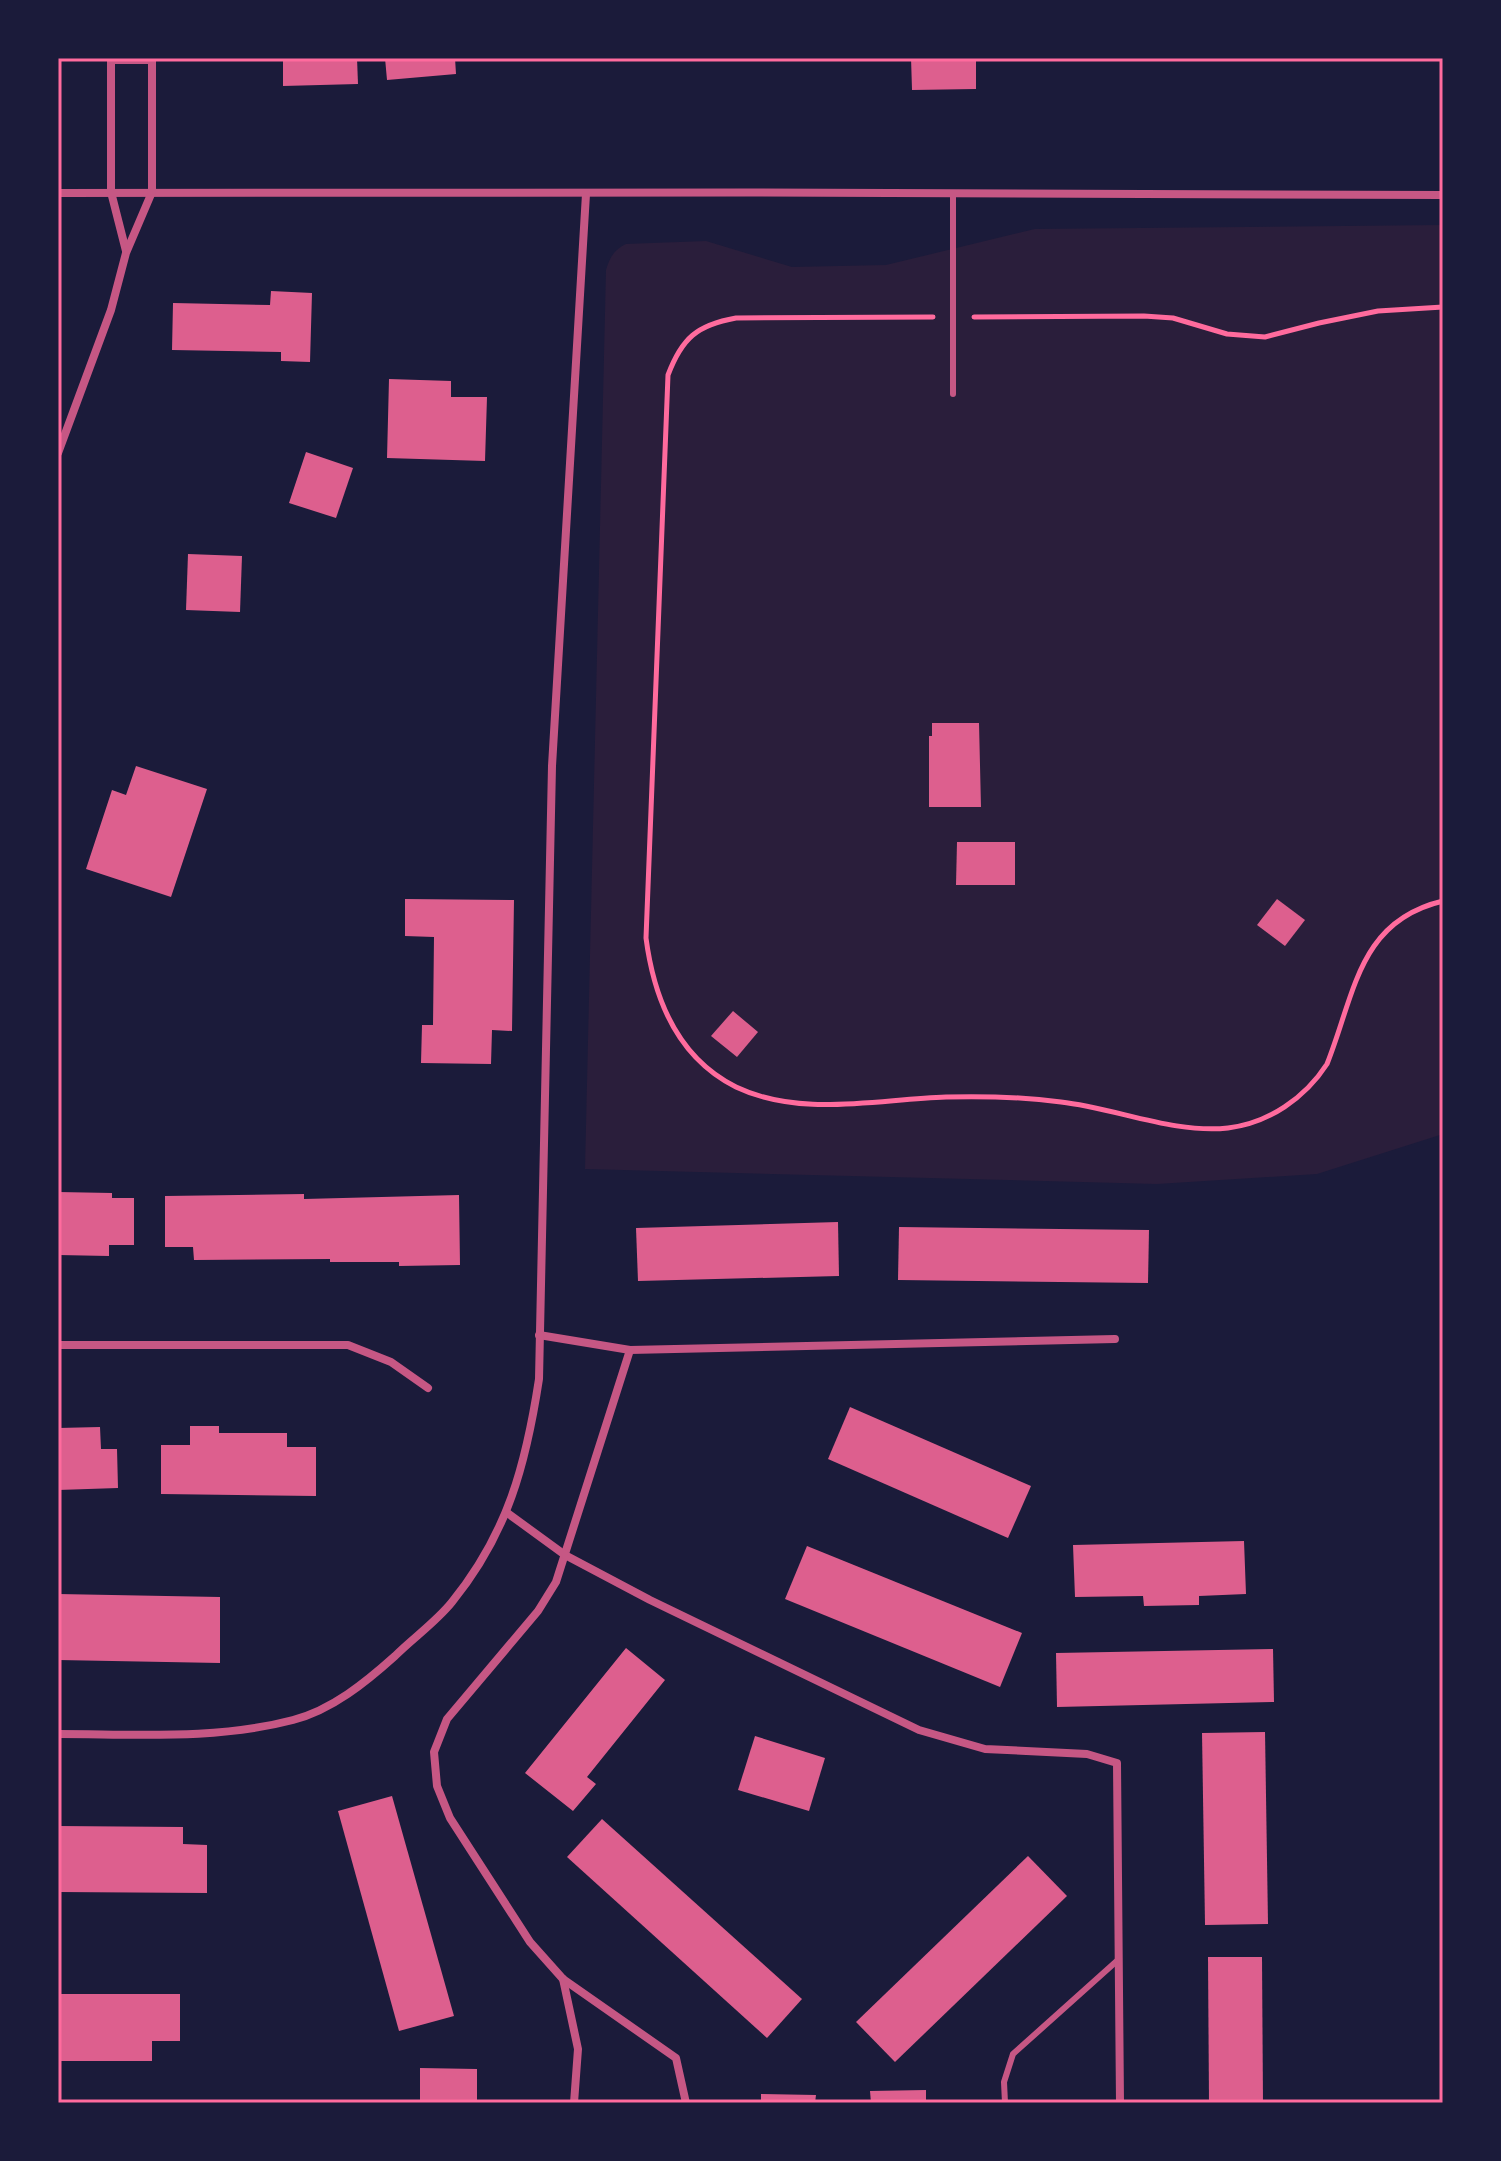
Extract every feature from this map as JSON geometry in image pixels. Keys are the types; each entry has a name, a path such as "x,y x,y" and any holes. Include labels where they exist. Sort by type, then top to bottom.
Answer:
{"street":[{"path":"58,453 111,310 126,253 152,192 152,59 111,59 111,192 126,253"},
{"path":"58,193 1443,195"},
{"path":"58,1734 222,1734 296,1720 335,1703 378,1671 451,1604 495,1536 517,1487 530,1438 539,1379 552,766 586,194"},
{"path":"539,1335 630,1350 1115,1339"},
{"path":"58,1345 348,1345 391,1362 428,1388"},
{"path":"630,1350 556,1582 538,1611 447,1719 434,1752 437,1786 450,1818 530,1942 563,1979 676,2058 686,2103"},
{"path":"506,1512 565,1555 650,1600 919,1730 985,1749 1087,1754 1117,1763 1120,2103"},
{"path":"563,1979 578,2049 574,2103"}],"lane":[{"path":"953,194 953,394"},
{"path":"1005,2103 1004,2082 1013,2054 1119,1959"}],"path":[{"path":"978,317 1173,318 1227,334 1265,337 1378,311 1443,307"},
{"path":"929,317 736,318 713,323 691,335 676,353 668,375 646,938 656,990 680,1040 716,1075 763,1098 789,1102 863,1104 948,1097 1006,1098 1063,1102 1142,1119 1204,1128 1228,1128 1269,1116 1317,1079 1327,1064 1366,958 1376,940 1395,921 1419,906 1443,901"}],"shaded area":[{"path":"1443,225 1443,1134 1317,1174 1157,1184 585,1169 606,270 615,251 626,244 706,241 792,267 886,265 1035,229"}],"building":[{"path":"283,58 357,58 358,84 283,86"},
{"path":"385,58 455,58 456,74 387,80"},
{"path":"911,58 976,58 976,89 912,90"},
{"path":"271,291 312,293 310,362 281,361 281,352 172,350 173,303 270,305"},
{"path":"389,379 451,381 451,397 487,397 485,461 387,458"},
{"path":"306,452 353,468 336,518 289,503"},
{"path":"188,554 242,556 240,612 186,610"},
{"path":"932,723 979,723 981,807 929,807 929,736 932,736"},
{"path":"136,766 207,789 171,897 86,869 112,790 126,795"},
{"path":"957,842 1015,842 1015,885 956,885"},
{"path":"405,899 514,900 512,1031 492,1030 491,1064 421,1063 422,1025 433,1025 434,937 405,936"},
{"path":"1277,899 1305,920 1285,946 1257,925"},
{"path":"733,1011 758,1032 737,1057 711,1036"},
{"path":"58,1192 112,1193 112,1198 134,1198 134,1245 109,1245 109,1256 58,1255"},
{"path":"304,1194 304,1199 459,1195 460,1265 399,1266 399,1262 330,1262 330,1259 194,1260 193,1247 165,1247 165,1196"},
{"path":"838,1222 839,1276 638,1281 636,1228"},
{"path":"899,1227 1149,1230 1148,1283 898,1280"},
{"path":"850,1407 1031,1486 1008,1538 828,1459"},
{"path":"190,1426 219,1426 219,1433 287,1433 287,1447 316,1447 316,1496 161,1494 161,1445 190,1445"},
{"path":"100,1427 101,1449 117,1449 118,1488 58,1490 58,1428"},
{"path":"1244,1541 1246,1594 1199,1596 1199,1605 1144,1606 1143,1596 1075,1597 1073,1545"},
{"path":"807,1546 1022,1633 1000,1687 785,1599"},
{"path":"58,1594 220,1597 220,1663 58,1660"},
{"path":"626,1648 665,1680 587,1777 596,1784 573,1811 525,1773"},
{"path":"1273,1649 1274,1702 1057,1707 1056,1653"},
{"path":"1265,1732 1268,1924 1205,1925 1202,1733"},
{"path":"755,1736 825,1758 809,1811 738,1790"},
{"path":"392,1796 454,2016 399,2031 338,1811"},
{"path":"602,1819 802,1999 767,2038 567,1857"},
{"path":"58,1826 183,1827 183,1844 207,1845 207,1893 58,1892"},
{"path":"1028,1856 1067,1896 895,2062 856,2022"},
{"path":"1208,1957 1262,1957 1263,2103 1209,2103"},
{"path":"58,1994 180,1994 180,2041 152,2041 152,2061 58,2061"},
{"path":"420,2068 477,2069 477,2103 420,2103"},
{"path":"926,2090 926,2103 871,2103 870,2091"},
{"path":"761,2094 816,2095 815,2103 761,2103"}]}
